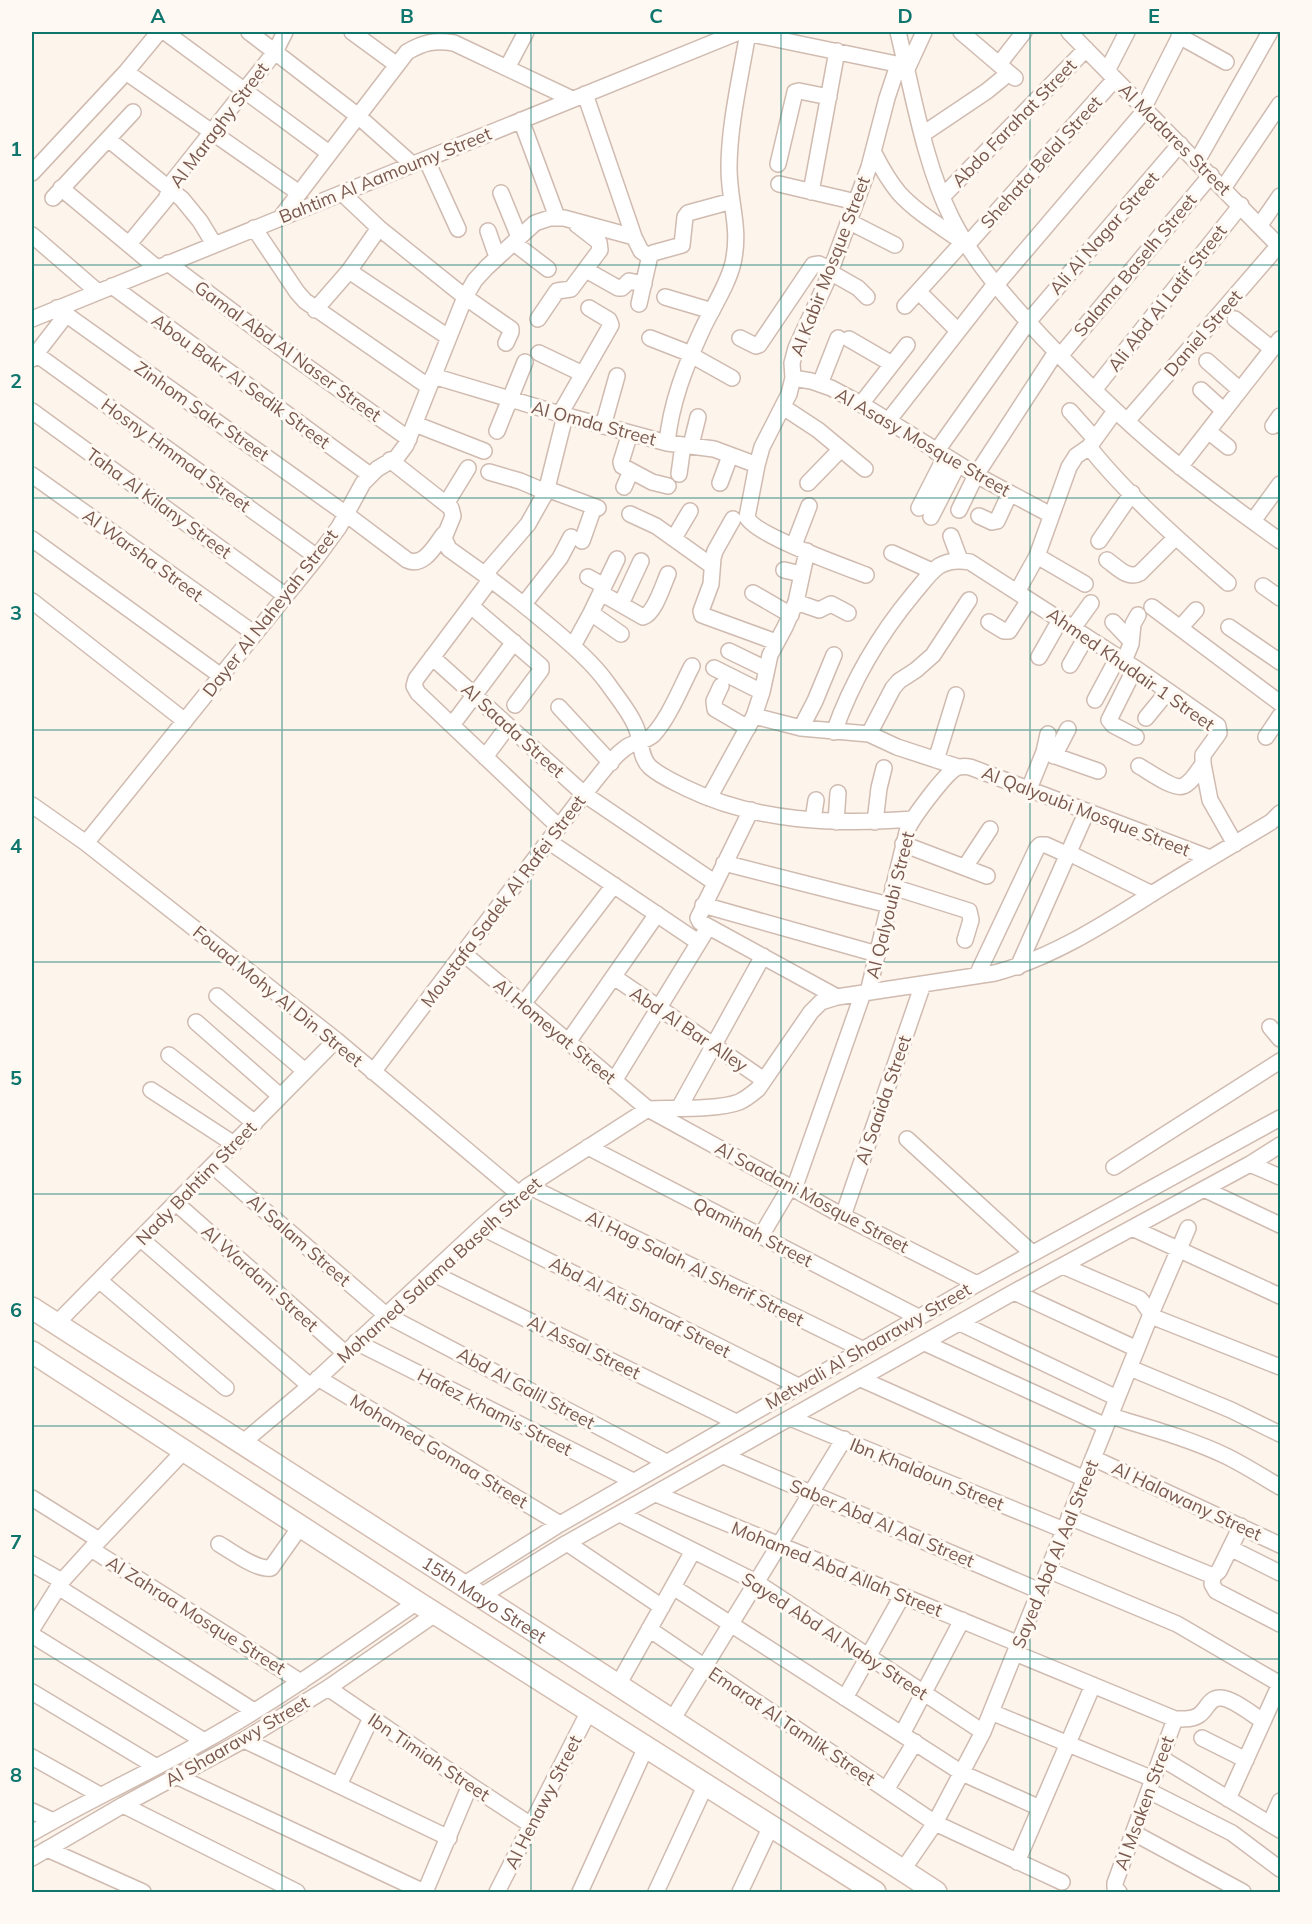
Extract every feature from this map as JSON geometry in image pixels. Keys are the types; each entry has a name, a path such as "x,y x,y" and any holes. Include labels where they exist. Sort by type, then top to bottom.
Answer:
{"main road":[{"name":"15th Mayo Street","path":"32,1308 481,1596 936,1893"},
{"path":"32,1353 435,1614 875,1893"}],"street":[{"path":"32,173 126,72 159,32"},
{"path":"165,32 330,153"},
{"path":"249,32 419,162 458,229"},
{"name":"Al Maraghy Street","path":"129,244 166,199 171,182 274,52 285,32"},
{"path":"352,32 397,65"},
{"path":"507,68 526,32"},
{"path":"667,443 674,398 691,355 726,283 735,251 736,225 729,181 730,153 744,32 904,67"},
{"name":"Bahtim Al Aamoumy Street","path":"35,313 62,311 105,289 579,97 720,36 744,32"},
{"path":"898,32 904,67 942,197 965,243 995,284 1058,354 1121,416 1180,467 1281,542"},
{"name":"Al Kabir Mosque Street","path":"801,548 772,536 752,525 748,520 747,514 757,465 762,447 789,394 793,378 792,363 795,348 830,271 856,202 874,153 887,98 924,32"},
{"path":"961,32 1008,72"},
{"path":"923,134 987,91 1008,72 1024,32"},
{"name":"Al Madares Street","path":"1069,32 1280,246"},
{"name":"Shehata Belal Street","path":"906,306 965,243 1111,75 1127,32"},
{"path":"1197,161 1270,32"},
{"path":"888,421 995,284 1145,108 1181,34 1226,62"},
{"path":"281,217 407,52 422,44 438,41 454,43 507,68 579,97 634,237 641,251 650,257"},
{"name":"Abdo Farahat Street","path":"942,197 1086,49"},
{"path":"811,192 837,51"},
{"path":"126,72 299,193"},
{"path":"778,164 795,92 829,97"},
{"path":"1224,187 1281,104"},
{"path":"133,112 108,139 182,199 200,221 214,244"},
{"path":"521,120 564,218 600,244 599,253 572,287 557,291 538,319"},
{"name":"Gamal Abd Al Naser Street","path":"108,139 57,193 409,439"},
{"name":"Ali Al Nagar Street","path":"925,513 946,458 1028,322 1180,144"},
{"path":"874,153 900,193 917,209 965,243"},
{"name":"Salama Baselh Street","path":"959,510 976,475 1058,354 1211,175"},
{"path":"779,184 856,202"},
{"path":"342,193 379,228 465,297 511,328 512,332 506,343"},
{"path":"501,193 516,240 548,269"},
{"path":"1260,225 1281,196"},
{"path":"639,304 650,257 653,253 682,245 685,217 690,212 732,201"},
{"name":"Ali Abd Al Latif Street","path":"1094,390 1240,205"},
{"name":"Dayer Al Naheyah Street","path":"86,843 317,557 339,527 356,494 370,475 402,452 465,297 480,273 535,223 550,218 564,218"},
{"path":"564,218 634,237"},
{"path":"849,221 895,245"},
{"name":"Al Omda Street","path":"254,228 297,292 315,310 431,381 509,399 667,443 714,450 757,465"},
{"path":"315,310 349,271 379,228"},
{"path":"488,231 497,257"},
{"path":"32,235 105,289"},
{"name":"Daniel Street","path":"989,622 1009,632 1069,467 1076,456 1121,416 1280,246"},
{"path":"740,338 756,346 759,345 813,265 819,264 858,288 867,297"},
{"path":"585,270 618,288 629,281 644,284"},
{"path":"349,271 448,337"},
{"name":"Abou Bakr Al Sedik Street","path":"105,289 370,475"},
{"path":"919,292 958,331"},
{"path":"664,297 712,310"},
{"path":"559,827 415,690 414,682 528,524 546,491 562,415 611,325 607,318 589,308"},
{"path":"34,357 62,311"},
{"name":"Zinhom Sakr Street","path":"62,311 411,562 423,560 444,534"},
{"path":"1180,467 1276,344 1235,319"},
{"path":"650,338 691,355 732,378"},
{"path":"820,384 844,338 892,364"},
{"path":"861,404 907,345"},
{"path":"539,353 583,374"},
{"name":"Hosny Hmmad Street","path":"34,357 317,557"},
{"path":"1207,361 1240,390"},
{"path":"496,431 525,362"},
{"path":"603,426 616,376"},
{"name":"Al Asasy Mosque Street","path":"793,378 820,384 861,404 946,458 1051,515"},
{"path":"1201,390 1224,411"},
{"path":"783,407 818,430 865,469"},
{"name":"Taha Al Kilany Street","path":"32,411 286,596"},
{"path":"1070,411 1092,443 1099,460 1176,537 1228,583"},
{"path":"679,474 698,417"},
{"path":"415,424 484,451"},
{"path":"1208,431 1228,447"},
{"path":"630,433 621,462 622,466 652,482 668,486"},
{"path":"808,483 840,449"},
{"path":"720,483 730,456"},
{"path":"390,460 451,508 453,516 444,534 446,546 524,604 592,664 635,724 648,766 674,782 710,798 751,810 836,822 913,819"},
{"path":"446,504 468,468"},
{"path":"624,487 631,471"},
{"path":"489,472 596,508 577,539 524,604"},
{"name":"Al Warsha Street","path":"32,475 255,634"},
{"path":"1253,521 1281,484"},
{"path":"979,516 992,522 997,521 1010,494"},
{"path":"1099,541 1132,494"},
{"path":"710,798 751,722 776,642 793,609 801,574 801,548 809,506"},
{"path":"674,538 690,511"},
{"path":"630,514 656,526 712,566"},
{"path":"733,519 715,551 711,584 701,611 702,616 776,642"},
{"path":"834,732 853,684 865,662 905,603 940,565 960,560 951,536"},
{"path":"1107,560 1128,575 1134,576 1140,573 1176,537"},
{"path":"32,539 222,676"},
{"path":"801,548 866,575"},
{"path":"892,553 933,571"},
{"path":"1037,556 1085,584"},
{"path":"573,646 617,559"},
{"name":"Ahmed Khudair 1 Street","path":"960,560 979,567 1126,662 1220,728 1219,733 1203,755 1203,764"},
{"path":"621,604 641,561"},
{"path":"784,570 801,574"},
{"path":"588,577 621,604 644,616 651,612 668,574"},
{"path":"1263,586 1281,598"},
{"path":"753,593 793,609 819,610 831,604 848,613"},
{"path":"869,734 893,688 933,655 969,600"},
{"path":"32,601 185,721"},
{"path":"1039,657 1073,628 1091,603"},
{"path":"471,606 542,669 514,705"},
{"path":"1152,607 1281,703"},
{"path":"1180,628 1196,610"},
{"path":"591,613 621,634"},
{"path":"1137,737 1113,725 1109,720 1126,662 1133,624 1138,615"},
{"path":"1113,622 1131,641"},
{"path":"1229,627 1281,662"},
{"path":"1070,665 1073,628"},
{"path":"452,725 514,642"},
{"path":"729,651 766,669"},
{"path":"801,728 834,655"},
{"name":"Al Saada Street","path":"432,657 584,795 714,882"},
{"path":"1095,700 1126,662"},
{"name":"Moustafa Sadek Al Rafei Street","path":"373,1071 584,795 624,748 652,735 663,720 692,666"},
{"path":"714,668 762,692"},
{"path":"721,686 714,701 715,709 751,722 869,734 897,747 958,767"},
{"path":"1146,718 1168,691"},
{"path":"936,760 956,695"},
{"path":"560,707 611,763"},
{"path":"1266,737 1281,716"},
{"path":"485,757 508,726"},
{"path":"1029,789 1049,754 1068,729"},
{"path":"1048,734 1049,754"},
{"path":"1049,754 1098,771"},
{"path":"1139,766 1172,785 1181,787 1185,786 1203,764"},
{"path":"1203,764 1210,800 1235,844"},
{"name":"Al Qalyoubi Mosque Street","path":"913,819 949,774 958,767 970,767 1210,858"},
{"path":"875,822 884,768"},
{"path":"836,822 838,793"},
{"path":"813,820 816,800"},
{"name":"Fouad Mohy Al Din Street","path":"32,805 86,843 524,1190"},
{"path":"751,810 698,918 700,922 837,997"},
{"path":"1018,967 1087,812"},
{"name":"Al Qalyoubi Street","path":"761,1236 792,1188 866,992 903,844 913,819"},
{"path":"648,1109 724,1106 737,1103 758,1089 815,1007 821,1002 837,997 1018,967 1040,958 1113,918 1210,858 1278,821"},
{"path":"965,867 990,829"},
{"path":"548,841 698,942"},
{"path":"903,844 987,876"},
{"path":"977,975 1040,845 1046,844 1152,894"},
{"path":"724,863 889,905"},
{"path":"523,1004 614,885"},
{"path":"893,888 966,909 972,917 965,940"},
{"path":"703,905 877,954"},
{"path":"568,1042 657,914"},
{"path":"614,1081 708,926"},
{"name":"Al Homeyat Street","path":"463,953 648,1109"},
{"path":"678,1108 763,956"},
{"name":"Abd Al Bar Alley","path":"614,977 764,1080"},
{"name":"Al Saaida Street","path":"843,1216 923,984"},
{"path":"217,996 305,1071"},
{"path":"196,1022 280,1096"},
{"path":"1270,1027 1281,1039"},
{"name":"Nady Bahtim Street","path":"56,1324 336,1040"},
{"path":"169,1054 255,1123"},
{"path":"1114,1167 1281,1061"},
{"path":"151,1090 234,1144"},
{"name":"Al Saadani Mosque Street","path":"648,1109 843,1216 977,1284"},
{"name":"Mohamed Salama Baselh Street","path":"241,1444 314,1382 524,1190 648,1109"},
{"name":"Metwali Al Shaarawy Street","path":"463,1585 633,1481 918,1317 1281,1118"},
{"path":"907,1139 1032,1253"},
{"name":"Metwali Al Shaarawy Street","path":"481,1596 567,1543 1281,1145"},
{"name":"Qamihah Street","path":"588,1147 918,1317"},
{"path":"1250,1164 1281,1178"},
{"name":"Al Salam Street","path":"213,1166 386,1315"},
{"path":"1204,1189 1281,1225"},
{"name":"Al Hag Salah Al Sherif Street","path":"524,1190 862,1350"},
{"name":"Al Wardani Street","path":"176,1203 350,1347"},
{"name":"Abd Al Ati Sharaf Street","path":"481,1227 798,1386"},
{"path":"1132,1228 1281,1296"},
{"name":"Sayed Abd Al Aal Street","path":"902,1871 934,1823 983,1732 1151,1314 1188,1228"},
{"name":"Mohamed Gomaa Street","path":"141,1239 314,1382 560,1524"},
{"path":"1062,1266 1140,1299 1156,1318 1281,1367"},
{"name":"Al Assal Street","path":"432,1273 736,1422"},
{"path":"100,1281 226,1388"},
{"path":"1014,1292 1137,1349"},
{"name":"Abd Al Galil Street","path":"386,1315 666,1462"},
{"path":"960,1323 1117,1398"},
{"path":"925,1343 1108,1421 1206,1448 1281,1487"},
{"name":"Hafez Khamis Street","path":"350,1347 633,1481"},
{"path":"1130,1368 1281,1434"},
{"path":"861,1379 1085,1479"},
{"name":"Ibn Khaldoun Street","path":"790,1418 1213,1576"},
{"path":"672,1720 844,1439"},
{"path":"32,1629 60,1584 183,1452"},
{"name":"Saber Abd Al Aal Street","path":"724,1456 1040,1591"},
{"name":"Al Halawany Street","path":"1093,1458 1281,1545"},
{"name":"Mohamed Abd Allah Street","path":"656,1494 962,1620 1093,1685 1175,1719"},
{"path":"32,1498 95,1544"},
{"name":"Sayed Abd Al Naby Street","path":"620,1514 756,1582 983,1732"},
{"path":"1241,1526 1219,1571 1213,1576 1212,1584 1216,1591 1281,1624"},
{"path":"219,1544 259,1567 267,1569 271,1568 300,1527"},
{"path":"567,1543 662,1607"},
{"name":"Al Zahraa Mosque Street","path":"95,1544 301,1682"},
{"path":"1230,1548 1281,1572"},
{"path":"618,1685 693,1551"},
{"path":"32,1564 254,1711"},
{"path":"1048,1570 1177,1624 1281,1684 1228,1799"},
{"path":"673,1587 962,1773 1040,1808"},
{"path":"845,1698 902,1596"},
{"name":"Al Shaarawy Street","path":"32,1833 204,1741 254,1711 301,1682 417,1602"},
{"name":"Al Shaarawy Street","path":"32,1858 123,1805 244,1740 328,1688 435,1614"},
{"path":"886,1790 924,1693 962,1620"},
{"name":"Emarat Al Tamlik Street","path":"649,1629 934,1823 1062,1882"},
{"path":"32,1635 204,1741"},
{"path":"1017,1862 1093,1685"},
{"name":"Ibn Timiah Street","path":"328,1688 531,1825"},
{"path":"32,1692 155,1766"},
{"path":"1175,1719 1191,1719 1200,1715 1212,1701 1220,1698 1229,1700 1263,1721"},
{"name":"Al Henawy Street","path":"498,1893 589,1711"},
{"path":"991,1712 1068,1744 1151,1785 1232,1833 1281,1869"},
{"path":"339,1785 371,1718"},
{"name":"Al Msaken Street","path":"1117,1890 1115,1883 1175,1719"},
{"path":"1202,1738 1246,1760"},
{"path":"244,1740 448,1838"},
{"path":"580,1893 646,1747"},
{"path":"32,1757 100,1795"},
{"path":"1161,1758 1275,1827 1281,1801"},
{"path":"176,1776 424,1893 470,1785"},
{"path":"656,1893 706,1784"},
{"path":"123,1805 291,1891"},
{"path":"32,1810 53,1821"},
{"path":"740,1893 771,1826"},
{"path":"1134,1833 1243,1893"},
{"path":"47,1849 143,1893"}]}
